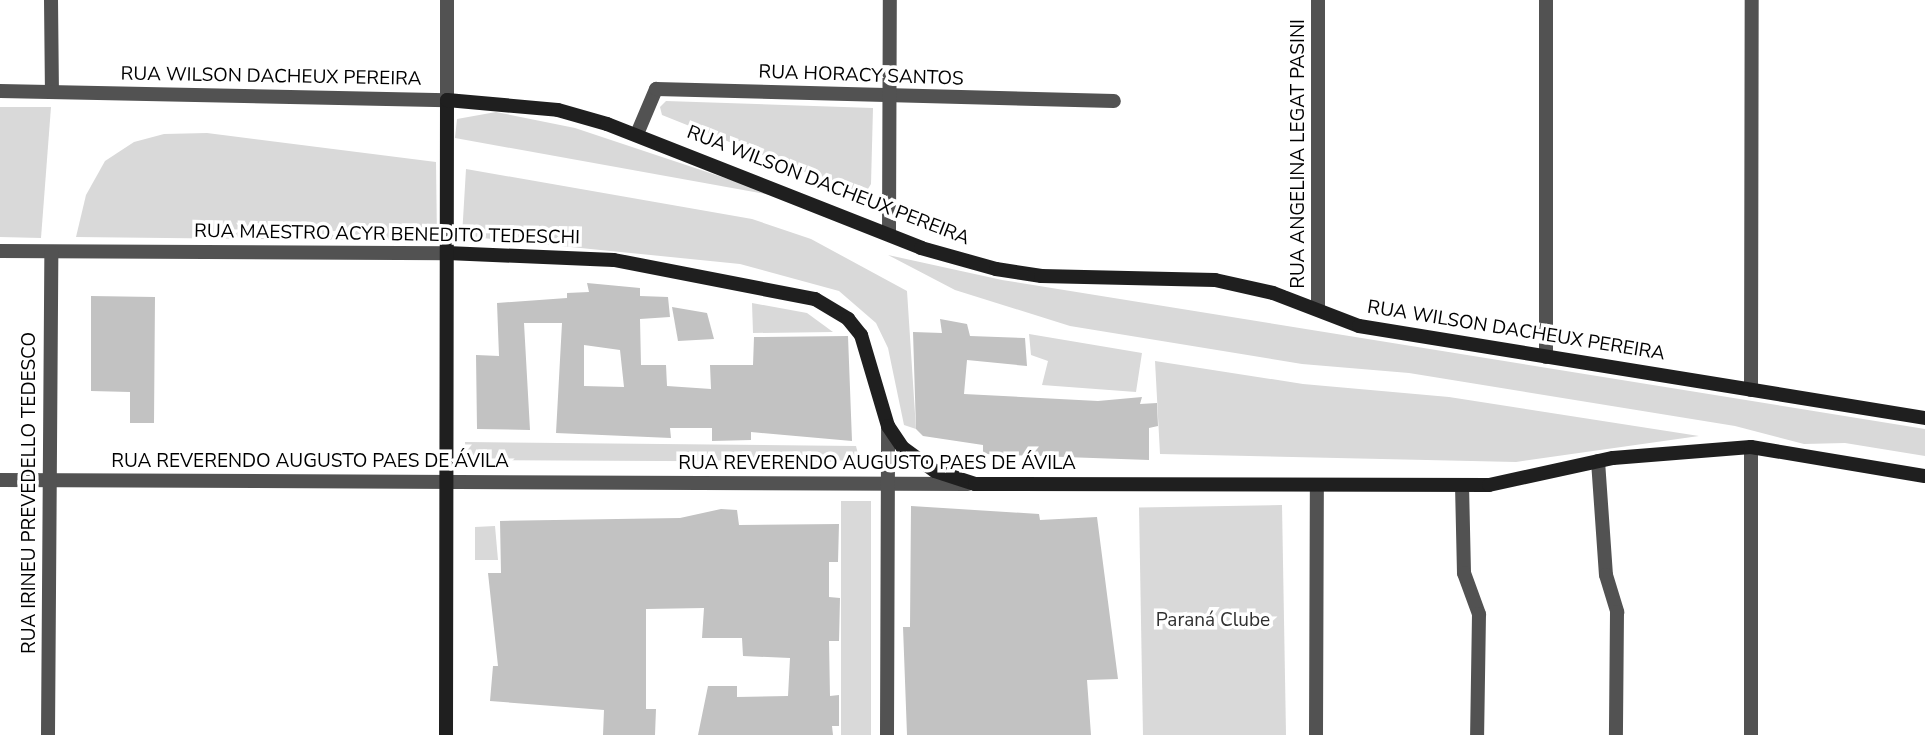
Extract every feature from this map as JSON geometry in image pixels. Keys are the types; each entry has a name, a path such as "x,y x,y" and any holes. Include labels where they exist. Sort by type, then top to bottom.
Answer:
{"main road":[{"name":"RUA WILSON DACHEUX PEREIRA","path":"447,100 558,110 638,134 888,233 996,269 1041,276 1215,280 1318,308 1359,326 1925,418"},
{"path":"446,735 447,100"},
{"name":"RUA MAESTRO ACYR BENEDITO TEDESCHI","path":"447,253 586,257 738,280 815,299 848,319 868,352 888,426"},
{"path":"888,426 920,462 975,484"},
{"path":"1751,447 1925,476"},
{"name":"RUA REVERENDO AUGUSTO PAES DE ÁVILA","path":"975,484 1506,483 1598,461 1751,447"}],"street":[{"path":"51,0 51,92"},
{"path":"447,0 447,100"},
{"path":"888,233 890,0"},
{"name":"RUA ANGELINA LEGAT PASINI","path":"1318,0 1318,308"},
{"path":"1546,0 1546,356"},
{"path":"1751,390 1752,0"},
{"name":"RUA HORACY SANTOS","path":"638,134 656,89 1114,102"},
{"name":"RUA WILSON DACHEUX PEREIRA","path":"0,91 447,100"},
{"name":"RUA MAESTRO ACYR BENEDITO TEDESCHI","path":"0,251 447,253"},
{"name":"RUA IRINEU PREVEDELLO TEDESCO","path":"48,735 51,252"},
{"path":"887,735 888,426"},
{"path":"1751,447 1751,735"},
{"path":"1598,461 1606,575 1617,612 1616,735"},
{"name":"RUA REVERENDO AUGUSTO PAES DE ÁVILA","path":"0,480 975,484"},
{"path":"1316,735 1317,485"},
{"path":"1462,485 1464,573 1479,614 1477,735"}],"green space":[{"path":"666,101 873,108 871,184 866,192 857,193 662,115 660,107"},
{"path":"0,107 51,107 41,238 0,237"},
{"path":"496,112 575,128 782,197 455,138 457,119"},
{"path":"207,133 436,162 437,241 76,237 86,195 105,161 134,142 164,134"},
{"path":"466,169 752,219 811,239 907,291 916,429 904,425 888,348 876,323 839,291 740,264 462,236"},
{"path":"888,255 1002,280 1925,429 1925,456 1845,443 1804,444 1735,426 1409,373 1302,364 1070,326 955,290"},
{"path":"752,303 807,313 833,332 753,333"},
{"path":"1029,334 1142,353 1136,392 1042,385 1048,361 1031,355"},
{"path":"1155,361 1303,384 1449,397 1699,436 1516,462 1160,454"},
{"path":"465,442 856,446 858,454 841,462 466,460"},
{"path":"841,501 871,501 871,735 841,735"},
{"name":"Paraná Clube","path":"1282,505 1286,735 1143,735 1139,507"},
{"path":"495,526 498,560 475,560 475,527"}],"building":[{"path":"587,283 640,288 640,296 668,297 670,317 640,319 641,365 666,365 667,386 711,389 710,365 753,365 754,337 848,336 852,441 751,432 751,440 712,441 712,428 670,428 671,438 556,433 562,323 524,323 530,430 477,429 476,355 499,356 497,303 567,298 567,293 589,292","holes":["584,345 620,350 624,387 584,386"]},
{"path":"91,296 155,297 154,423 130,423 130,392 91,391"},
{"path":"672,307 707,313 714,339 678,341"},
{"path":"940,319 967,324 970,336 1025,338 1027,366 967,360 964,394 1098,401 1142,397 1140,404 1157,403 1158,426 1149,428 1149,460 983,454 983,445 923,436 916,429 913,332 942,333"},
{"path":"911,506 1039,514 1040,520 1097,517 1118,679 1087,680 1091,735 907,735 903,627 910,627"},
{"path":"721,509 737,510 739,525 839,524 838,562 829,562 829,597 840,598 839,641 829,641 830,696 839,695 839,726 832,726 833,735 698,735 708,686 737,686 737,697 788,696 790,658 743,656 742,638 702,638 704,608 646,609 646,709 656,709 655,735 603,735 604,710 490,701 493,666 498,666 488,573 501,573 500,521 680,518"}]}
